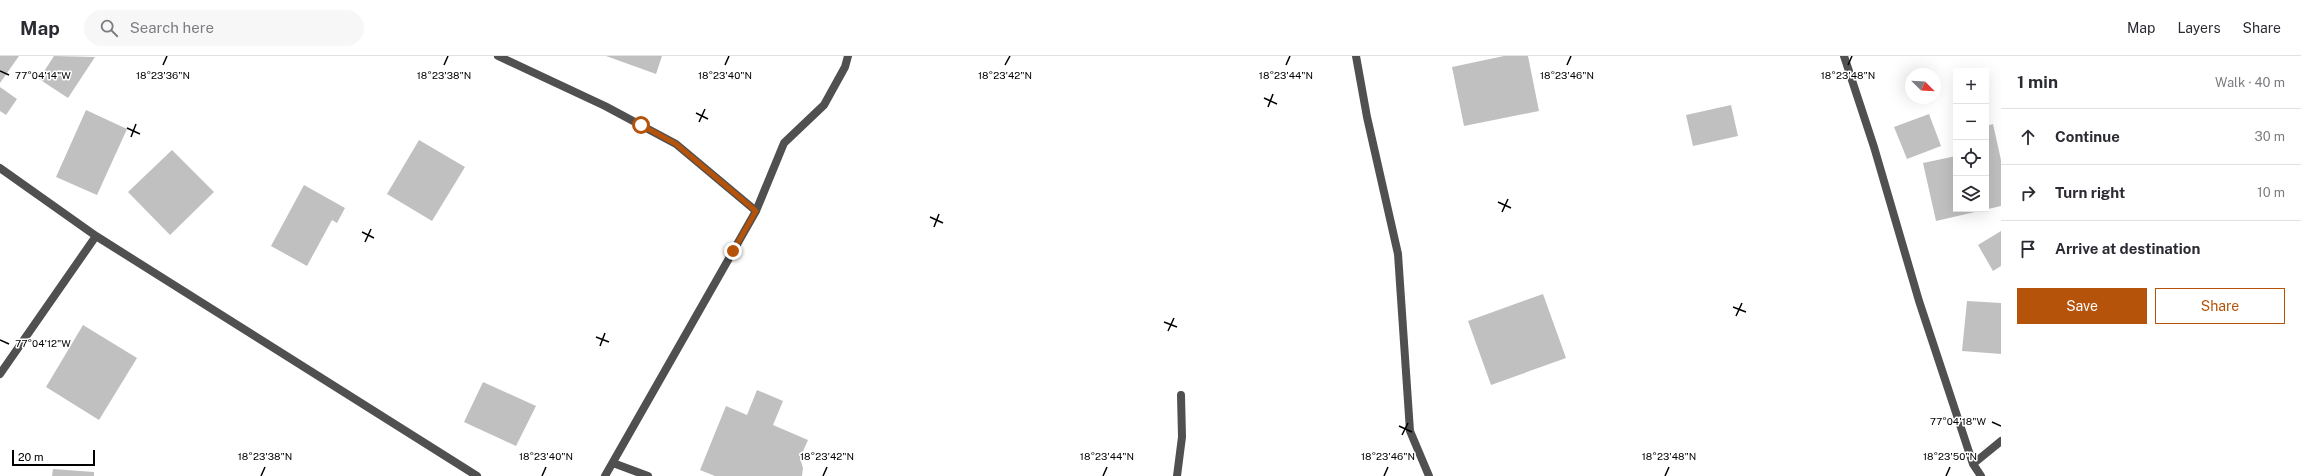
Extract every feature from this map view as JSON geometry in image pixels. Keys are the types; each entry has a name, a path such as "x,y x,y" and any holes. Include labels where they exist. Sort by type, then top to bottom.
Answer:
{"street":[{"path":"498,56 606,106 676,144 756,211"},
{"path":"605,476 756,211 784,144 824,105 845,67 848,56"},
{"path":"1356,56 1367,117 1398,254 1410,431 1429,476"},
{"path":"1844,56 1874,147 1919,301 1973,464 1981,476"},
{"path":"0,168 96,236 477,476"},
{"path":"0,374 96,236"},
{"path":"1178,476 1182,437 1181,395"},
{"path":"1973,464 2001,441"},
{"path":"613,463 648,476"}],"building":[{"path":"0,56 19,56 0,83"},
{"path":"54,56 95,57 68,98 39,79"},
{"path":"606,56 662,56 656,74"},
{"path":"1504,56 1528,56 1539,111 1464,126 1452,67"},
{"path":"0,87 17,99 6,115 0,111"},
{"path":"1731,105 1738,136 1693,146 1686,115"},
{"path":"86,110 127,129 97,195 56,177"},
{"path":"1929,114 1941,146 1907,159 1894,127"},
{"path":"1993,124 2001,160 2001,206 1989,209 1989,140 1989,125"},
{"path":"419,140 465,167 432,221 387,194"},
{"path":"172,150 214,192 170,235 128,192"},
{"path":"1953,157 1953,212 1975,212 1936,221 1923,163"},
{"path":"304,185 345,208 337,223 332,220 307,266 271,246"},
{"path":"2001,231 2001,266 1993,271 1978,245"},
{"path":"1543,294 1566,358 1491,385 1468,321"},
{"path":"1967,301 2001,303 2001,354 1962,351"},
{"path":"83,325 137,358 99,420 46,387"},
{"path":"483,382 536,406 516,446 464,422"},
{"path":"757,390 783,401 773,425 808,440 800,458 803,468 802,476 715,476 700,470 726,406 747,415"},
{"path":"53,469 94,472 94,476 52,476"}],"route":[{"path":"641,125 676,144 717,176 756,211 733,251"}]}
